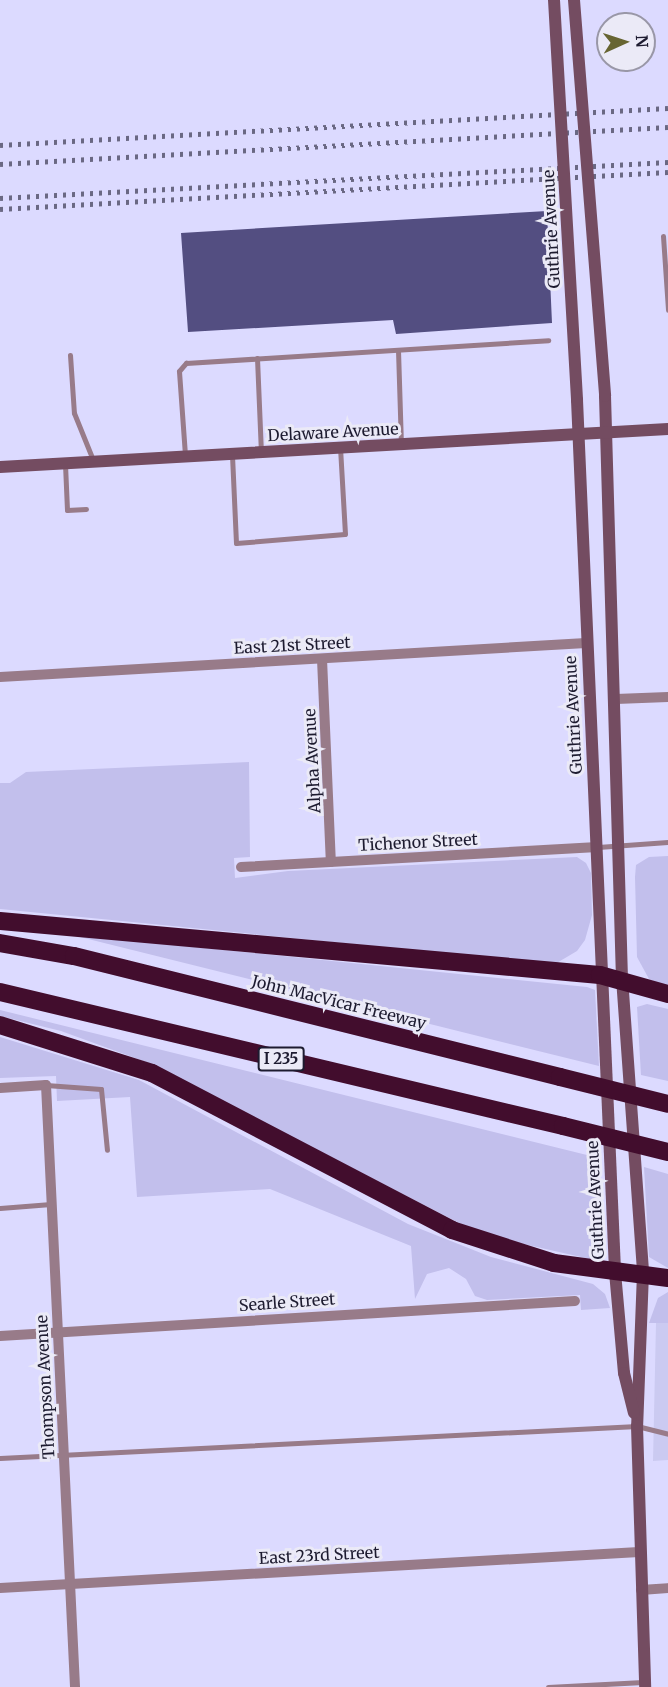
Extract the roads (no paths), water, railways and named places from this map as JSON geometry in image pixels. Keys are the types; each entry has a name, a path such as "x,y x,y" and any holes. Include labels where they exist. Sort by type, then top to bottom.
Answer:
{"highway":[{"path":"0,921 600,975 622,978 668,994"},
{"name":"John MacVicar Freeway","path":"0,943 74,956 668,1104"},
{"name":"I 235","path":"0,992 668,1152"},
{"path":"0,1026 152,1073 452,1230 554,1263 668,1278"}],"main road":[{"name":"Guthrie Avenue","path":"554,0 579,435 586,643 597,847 600,975 615,1272 624,1373 638,1426"},
{"name":"Guthrie Avenue","path":"574,0 605,396 616,699 622,978 643,1273 638,1426 640,1590 645,1685"},
{"name":"Delaware Avenue","path":"0,467 668,429"}],"street":[{"name":"East 21st Street","path":"0,677 586,643"},
{"name":"Alpha Avenue","path":"322,658 331,862"},
{"path":"616,699 668,697"},
{"name":"Tichenor Street","path":"241,867 597,847"},
{"path":"0,1088 46,1085"},
{"name":"Thompson Avenue","path":"46,1085 75,1687"},
{"name":"Searle Street","path":"0,1336 575,1301"},
{"name":"East 23rd Street","path":"0,1588 639,1552"},
{"path":"640,1590 668,1588"}],"lane":[{"path":"663,236 668,310"},
{"path":"185,457 179,371 186,363 204,360 548,340"},
{"path":"398,350 401,444"},
{"path":"70,355 74,413 91,448 93,462"},
{"path":"257,358 261,452"},
{"path":"232,454 237,543 345,534 340,448"},
{"path":"65,464 67,510 86,509"},
{"path":"597,847 668,842"},
{"path":"46,1085 101,1089 107,1149"},
{"path":"0,1208 51,1204"},
{"path":"0,1458 638,1426 668,1434"},
{"path":"548,1687 645,1685"}],"railway":[{"path":"0,145 668,108"},
{"path":"0,164 668,127"},
{"path":"0,198 668,162"},
{"path":"0,209 668,172"}]}
